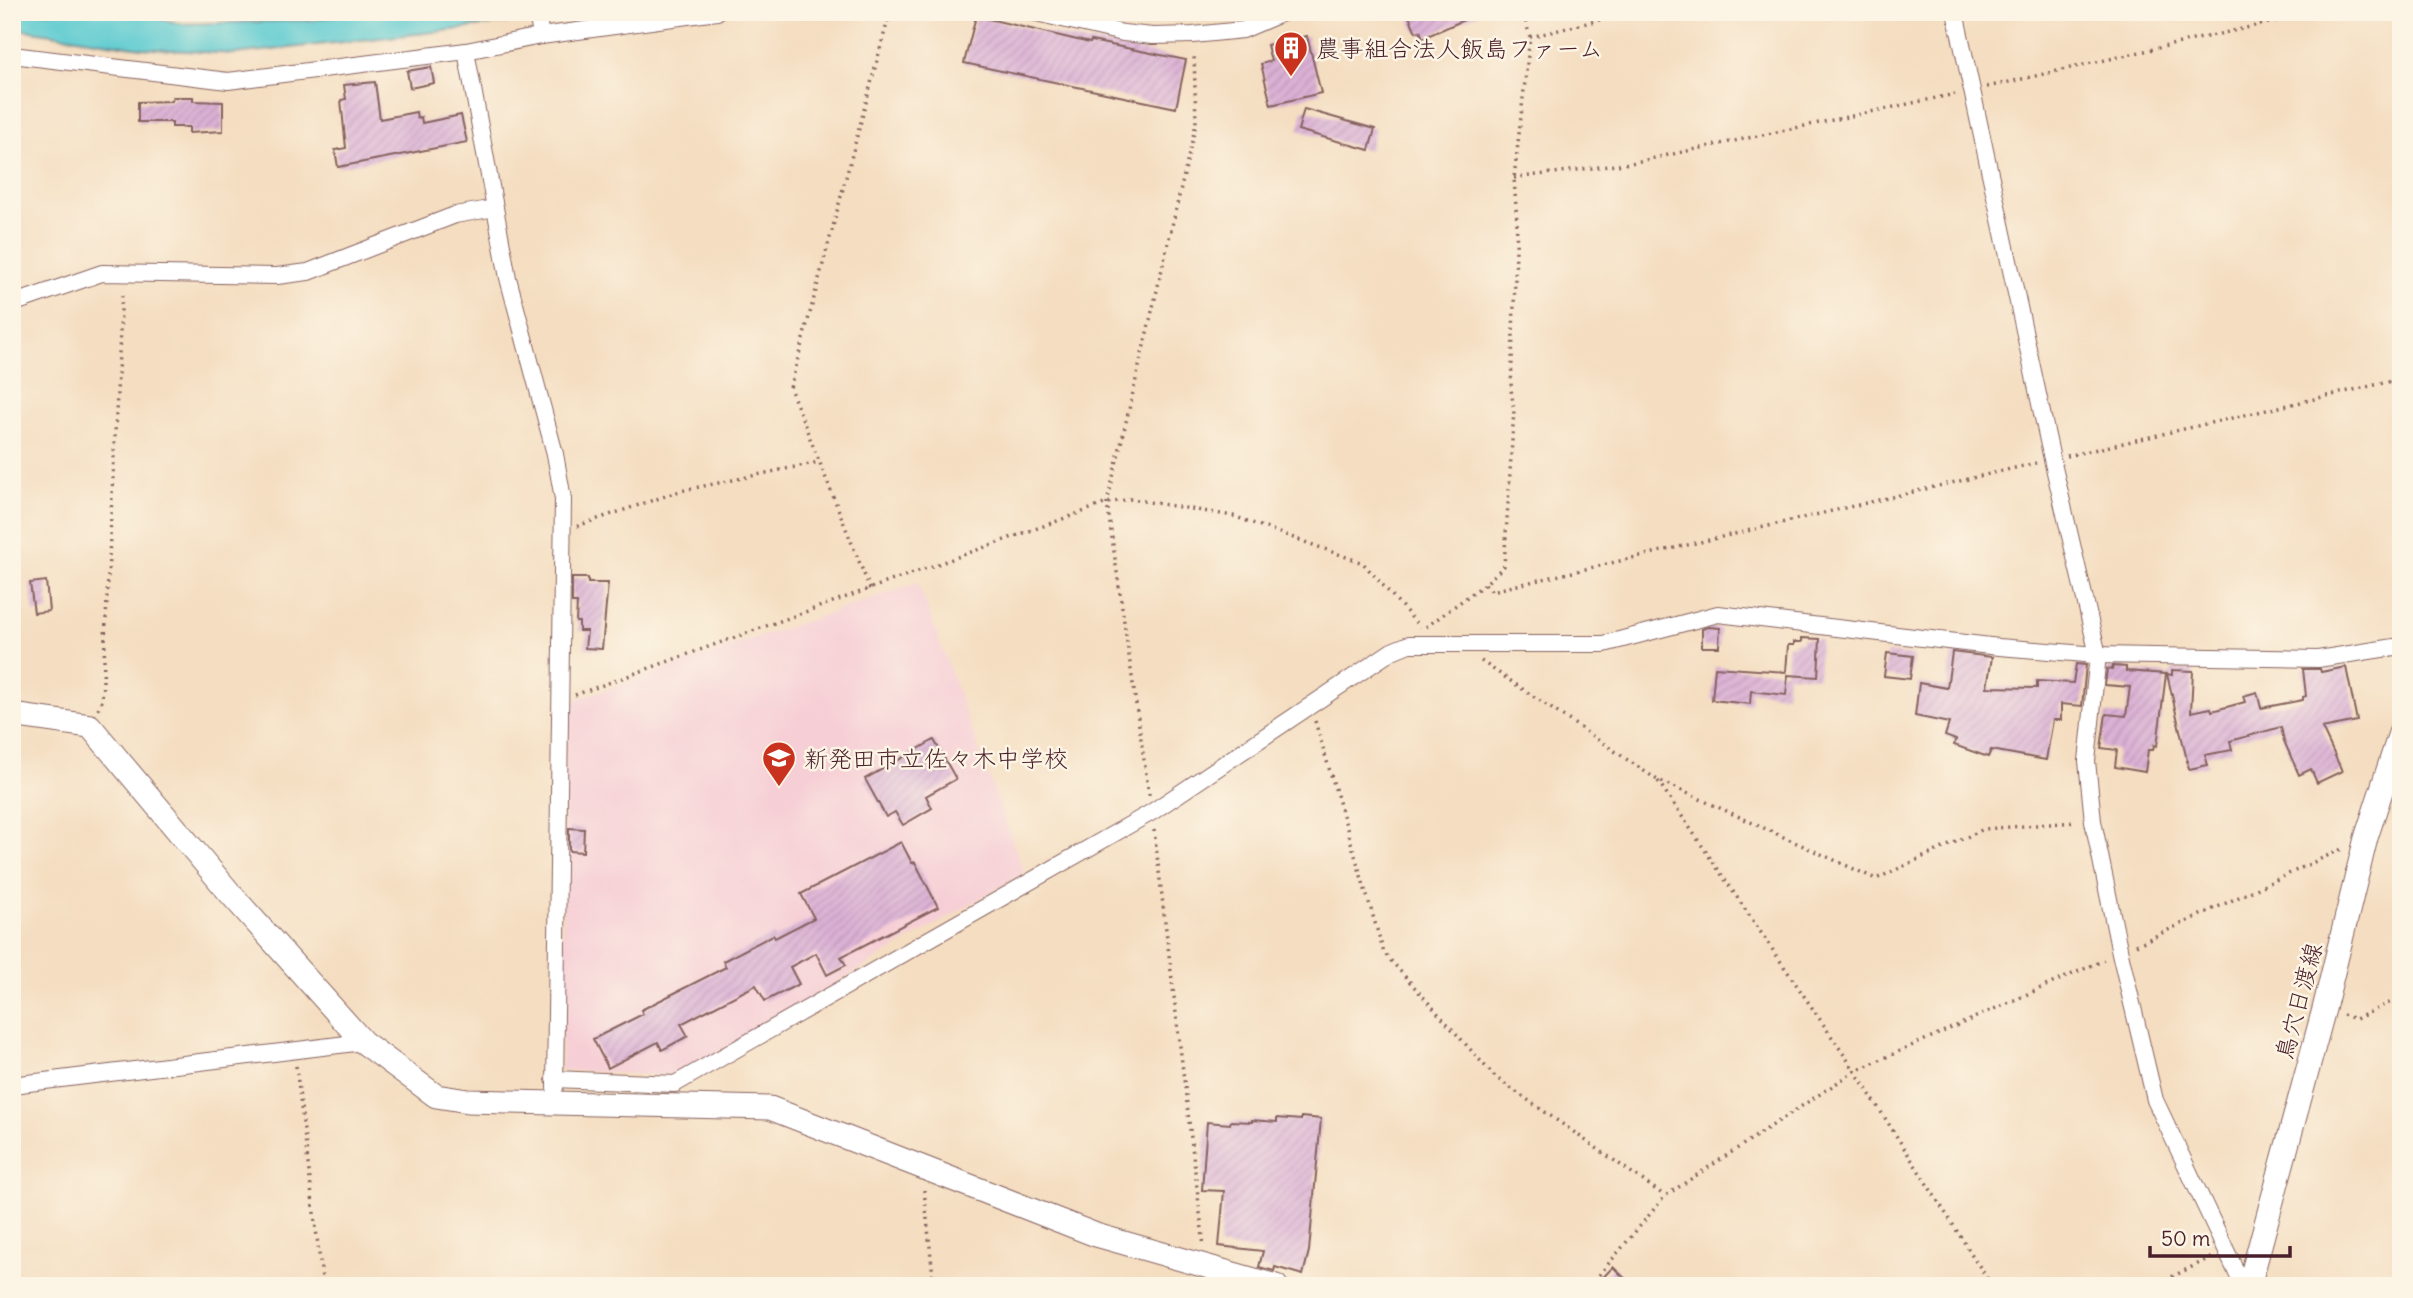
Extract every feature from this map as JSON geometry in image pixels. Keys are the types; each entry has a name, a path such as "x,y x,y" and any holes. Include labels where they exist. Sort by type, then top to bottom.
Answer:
{"street":[{"path":"12,55 228,81 466,51 539,24 716,12"},
{"path":"1032,12 1123,33 1153,36 1193,36 1243,30 1285,12"},
{"path":"1955,12 2052,459 2098,655 2087,761 2093,821 2120,953 2155,1100 2243,1286"},
{"path":"466,51 508,278 555,454 563,499 554,1079 557,1104"},
{"path":"12,304 102,274 277,276 308,272 455,215 495,208"},
{"path":"554,1079 676,1084 1152,812 1392,651 1409,644 1604,644 1718,614 1999,647 2098,655 2318,659 2401,646"},
{"path":"12,715 90,726 229,892 363,1042 436,1096 468,1101 771,1108 1096,1235 1276,1286"},
{"name":"鳥穴日渡線","path":"2249,1286 2324,1009 2366,838 2401,730"},
{"path":"12,1085 363,1042"}],"path":[{"path":"870,589 790,388 891,12"},
{"path":"560,701 1107,503 1131,499 1233,516 1363,563 1422,630 1485,584 1504,566 1514,410 1511,389 1517,222 1514,178 1530,37 1523,12"},
{"path":"1530,37 1632,12"},
{"path":"1514,178 1632,163 2316,12"},
{"path":"1193,36 1196,124 1107,503 1152,812 1206,1266"},
{"path":"90,726 102,701 123,275"},
{"path":"1485,584 1492,591 2401,379"},
{"path":"562,531 680,491 819,462"},
{"path":"1456,644 1656,779 1876,879 1984,829 2093,821"},
{"path":"1310,706 1384,953 1495,1077 1665,1196"},
{"path":"1656,779 1855,1072 1992,1286"},
{"path":"1590,1286 1665,1196 1855,1072 2120,953 2366,838"},
{"path":"2324,1009 2356,1018 2401,997"},
{"path":"295,1052 323,1286"},
{"path":"923,1168 934,1286"},
{"path":"2153,1286 2226,1250"}],"shaded area":[{"name":"新発田市立佐々木中学校","path":"918,583 1024,873 677,1076 561,1070 566,703"}],"water":[{"path":"12,12 110,12 153,17 182,24 314,20 353,12 582,12 452,30 234,54 141,48 12,28"}],"building":[{"path":"1407,12 1482,12 1423,38 1420,31 1416,32"},
{"path":"976,16 1090,43 1091,41 1186,60 1176,108 964,63"},
{"name":"農事組合法人飯島ファーム","path":"1307,36 1321,93 1271,105 1261,64 1271,61 1267,45"},
{"path":"431,67 434,83 410,88 407,71"},
{"path":"375,82 380,119 416,112 422,123 461,115 467,142 338,167 335,150 346,148 341,100 346,99 344,85"},
{"path":"173,97 223,102 223,131 189,133 189,127 172,127 172,122 138,122 138,102 172,101"},
{"path":"1304,109 1375,129 1369,150 1298,130"},
{"path":"572,578 588,578 588,583 608,583 602,649 585,648 587,631 579,631 579,622 576,622 577,603 572,603"},
{"path":"46,581 49,611 34,613 30,583"},
{"path":"1720,628 1719,647 1702,647 1702,629"},
{"path":"1802,638 1820,639 1818,677 1788,675 1786,695 1751,691 1750,704 1712,700 1715,667 1786,672 1788,645 1802,642"},
{"path":"1952,652 1992,657 1987,687 2037,688 2037,681 2073,683 2076,664 2086,665 2082,706 2061,704 2061,720 2053,720 2046,760 1991,750 1988,757 1954,745 1956,740 1945,736 1949,723 1915,716 1919,683 1947,688"},
{"path":"1887,653 1913,656 1910,679 1884,676"},
{"path":"2113,666 2126,667 2126,671 2166,674 2157,746 2154,745 2153,750 2148,750 2145,772 2115,767 2117,750 2101,748 2106,714 2126,716 2130,687 2105,685 2107,669 2112,670"},
{"path":"2346,667 2357,721 2322,728 2342,771 2317,783 2311,769 2299,775 2284,741 2281,727 2230,741 2232,750 2205,755 2208,765 2189,769 2167,674 2172,675 2172,670 2193,671 2191,712 2211,708 2212,711 2245,702 2243,696 2257,692 2261,708 2303,700 2306,696 2303,669 2320,669 2321,672"},
{"path":"934,740 956,779 926,796 932,808 903,825 895,812 886,817 865,779"},
{"path":"569,828 584,829 583,852 569,851"},
{"path":"901,842 912,863 915,862 938,907 841,957 846,965 827,975 816,953 790,967 799,984 765,1001 756,985 681,1024 688,1036 662,1050 658,1042 608,1068 593,1039 643,1014 641,1010 726,967 723,961 773,935 775,938 814,918 801,894"},
{"path":"1301,1117 1321,1119 1309,1251 1303,1275 1275,1267 1274,1271 1259,1267 1263,1251 1219,1246 1224,1191 1202,1190 1207,1122 1277,1122 1277,1118 1301,1120"},
{"path":"1613,1267 1633,1286 1595,1286"}],"place":[{"name":"農事組合法人飯島ファーム","path":"1291,78"},
{"name":"新発田市立佐々木中学校","path":"779,788"}]}
